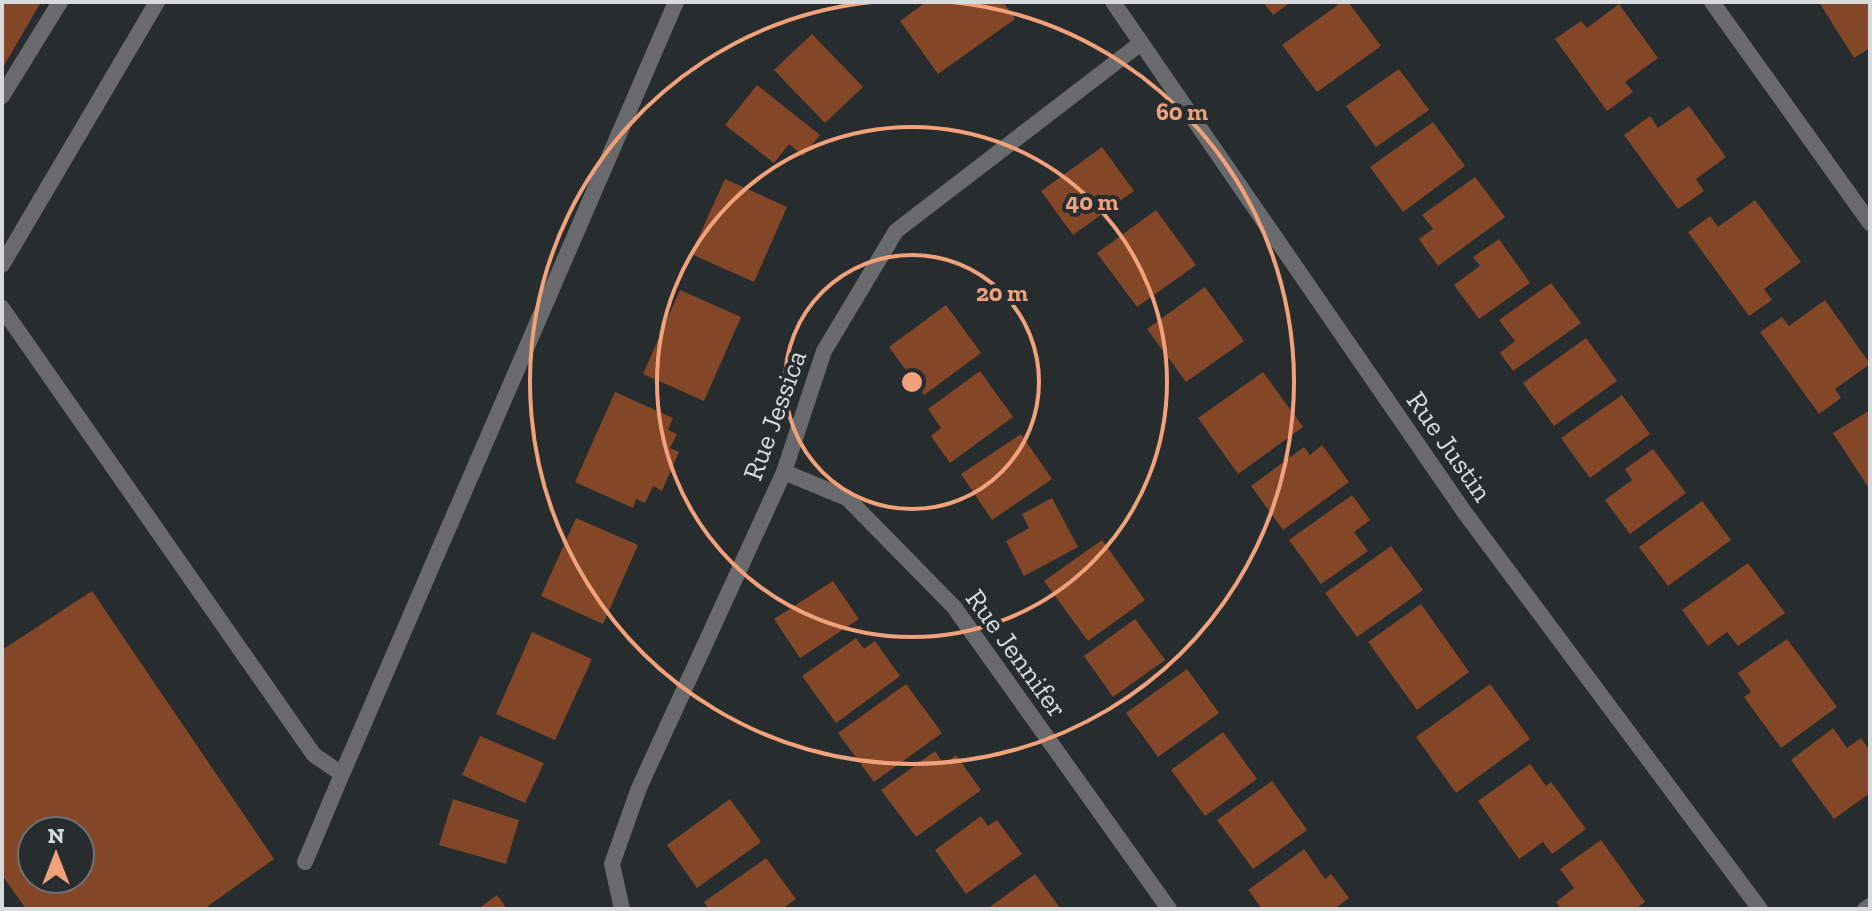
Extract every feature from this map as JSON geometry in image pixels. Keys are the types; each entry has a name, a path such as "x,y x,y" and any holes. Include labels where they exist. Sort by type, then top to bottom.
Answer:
{"street":[{"path":"2,96 60,2"},
{"path":"2,265 157,2"},
{"path":"305,862 676,2"},
{"name":"Rue Justin","path":"1113,2 1465,513 1760,909"},
{"path":"1712,2 1870,223"},
{"name":"Rue Jessica","path":"622,909 612,864 639,788 784,472 824,351 896,231 1141,43"},
{"path":"2,308 314,755 342,774"},
{"name":"Rue Jennifer","path":"784,472 847,498 954,607 1169,909"}],"building":[{"path":"2,2 41,2 2,69"},
{"path":"926,2 1003,2 1015,19 938,74 900,21"},
{"path":"1263,2 1291,2 1273,15"},
{"path":"1342,2 1348,2 1381,46 1317,92 1282,45"},
{"path":"1819,2 1870,2 1870,48 1854,58"},
{"path":"1619,4 1658,58 1625,82 1633,92 1607,111 1555,39 1581,21 1587,28"},
{"path":"812,34 863,87 825,123 774,70"},
{"path":"1399,69 1429,110 1376,147 1346,106"},
{"path":"757,85 820,135 803,156 789,144 774,163 725,125"},
{"path":"1689,106 1726,157 1696,179 1704,191 1678,209 1624,135 1650,116 1658,128"},
{"path":"1433,122 1465,166 1403,212 1370,167"},
{"path":"1102,147 1134,191 1073,235 1041,191"},
{"path":"1475,177 1505,217 1438,266 1419,239 1433,229 1422,215"},
{"path":"725,179 787,207 754,282 691,254"},
{"path":"1755,200 1801,262 1764,289 1772,300 1749,316 1688,232 1710,216 1718,227"},
{"path":"1156,210 1196,265 1137,307 1097,253"},
{"path":"1499,239 1530,283 1479,319 1454,285 1480,266 1473,257"},
{"path":"1551,283 1581,323 1513,371 1500,353 1515,341 1499,320"},
{"path":"1205,287 1244,341 1186,382 1147,329"},
{"path":"680,290 741,317 704,401 643,374"},
{"path":"1825,300 1870,364 1835,389 1841,398 1819,414 1760,332 1782,317 1789,326"},
{"path":"946,305 981,353 924,395 889,347"},
{"path":"1586,338 1617,381 1554,426 1523,383"},
{"path":"980,371 1013,417 950,463 931,436 941,428 928,409"},
{"path":"1263,372 1303,427 1238,474 1198,418"},
{"path":"615,392 673,418 668,430 677,434 670,448 679,452 662,491 653,486 645,503 636,499 633,508 575,482"},
{"path":"1622,395 1650,434 1590,478 1561,438"},
{"path":"1870,410 1870,490 1833,433"},
{"path":"1021,434 1052,479 992,520 961,474"},
{"path":"1322,445 1349,482 1283,530 1251,486 1304,447 1310,455"},
{"path":"1653,449 1686,493 1630,534 1605,500 1632,480 1625,469"},
{"path":"1352,495 1370,520 1354,532 1368,551 1321,584 1289,540"},
{"path":"1052,498 1078,547 1024,576 1006,541 1029,528 1022,514"},
{"path":"1702,501 1731,540 1668,586 1639,547"},
{"path":"576,518 638,545 603,624 541,596"},
{"path":"1102,540 1145,600 1088,641 1044,581"},
{"path":"1391,546 1423,590 1357,637 1325,593"},
{"path":"1748,563 1785,613 1738,646 1727,632 1708,646 1682,610"},
{"path":"833,581 859,619 800,658 774,619"},
{"path":"92,591 274,859 204,909 26,909 16,895 96,895 96,815 16,815 16,895 2,875 2,650"},
{"path":"1421,604 1469,672 1417,710 1368,642"},
{"path":"1135,619 1165,660 1113,697 1084,656"},
{"path":"532,632 592,659 555,740 496,714"},
{"path":"856,638 864,649 875,641 900,676 836,723 802,676"},
{"path":"1787,639 1837,707 1781,748 1744,697 1751,692 1738,673"},
{"path":"1187,669 1219,713 1158,757 1126,713"},
{"path":"906,684 942,733 874,782 838,733"},
{"path":"1490,684 1530,739 1456,793 1416,737"},
{"path":"1833,728 1847,748 1861,738 1870,751 1870,793 1834,819 1791,760"},
{"path":"1223,732 1257,779 1205,816 1171,770"},
{"path":"480,736 544,763 525,803 462,775"},
{"path":"935,751 944,765 956,755 981,790 916,837 881,790"},
{"path":"1530,764 1546,786 1551,782 1586,829 1552,854 1543,842 1519,859 1478,801"},
{"path":"1272,781 1307,830 1253,869 1217,820"},
{"path":"453,799 519,820 506,864 439,845"},
{"path":"730,799 761,842 697,888 667,845"},
{"path":"981,816 988,826 997,820 1022,854 966,894 935,850"},
{"path":"1601,840 1645,902 1635,909 1561,909 1556,902 1574,888 1560,869"},
{"path":"1304,849 1325,879 1331,874 1349,898 1334,909 1262,909 1248,890"},
{"path":"766,858 796,899 782,909 709,909 704,902"},
{"path":"1035,874 1061,909 987,909"},
{"path":"497,895 507,909 478,909"}]}
